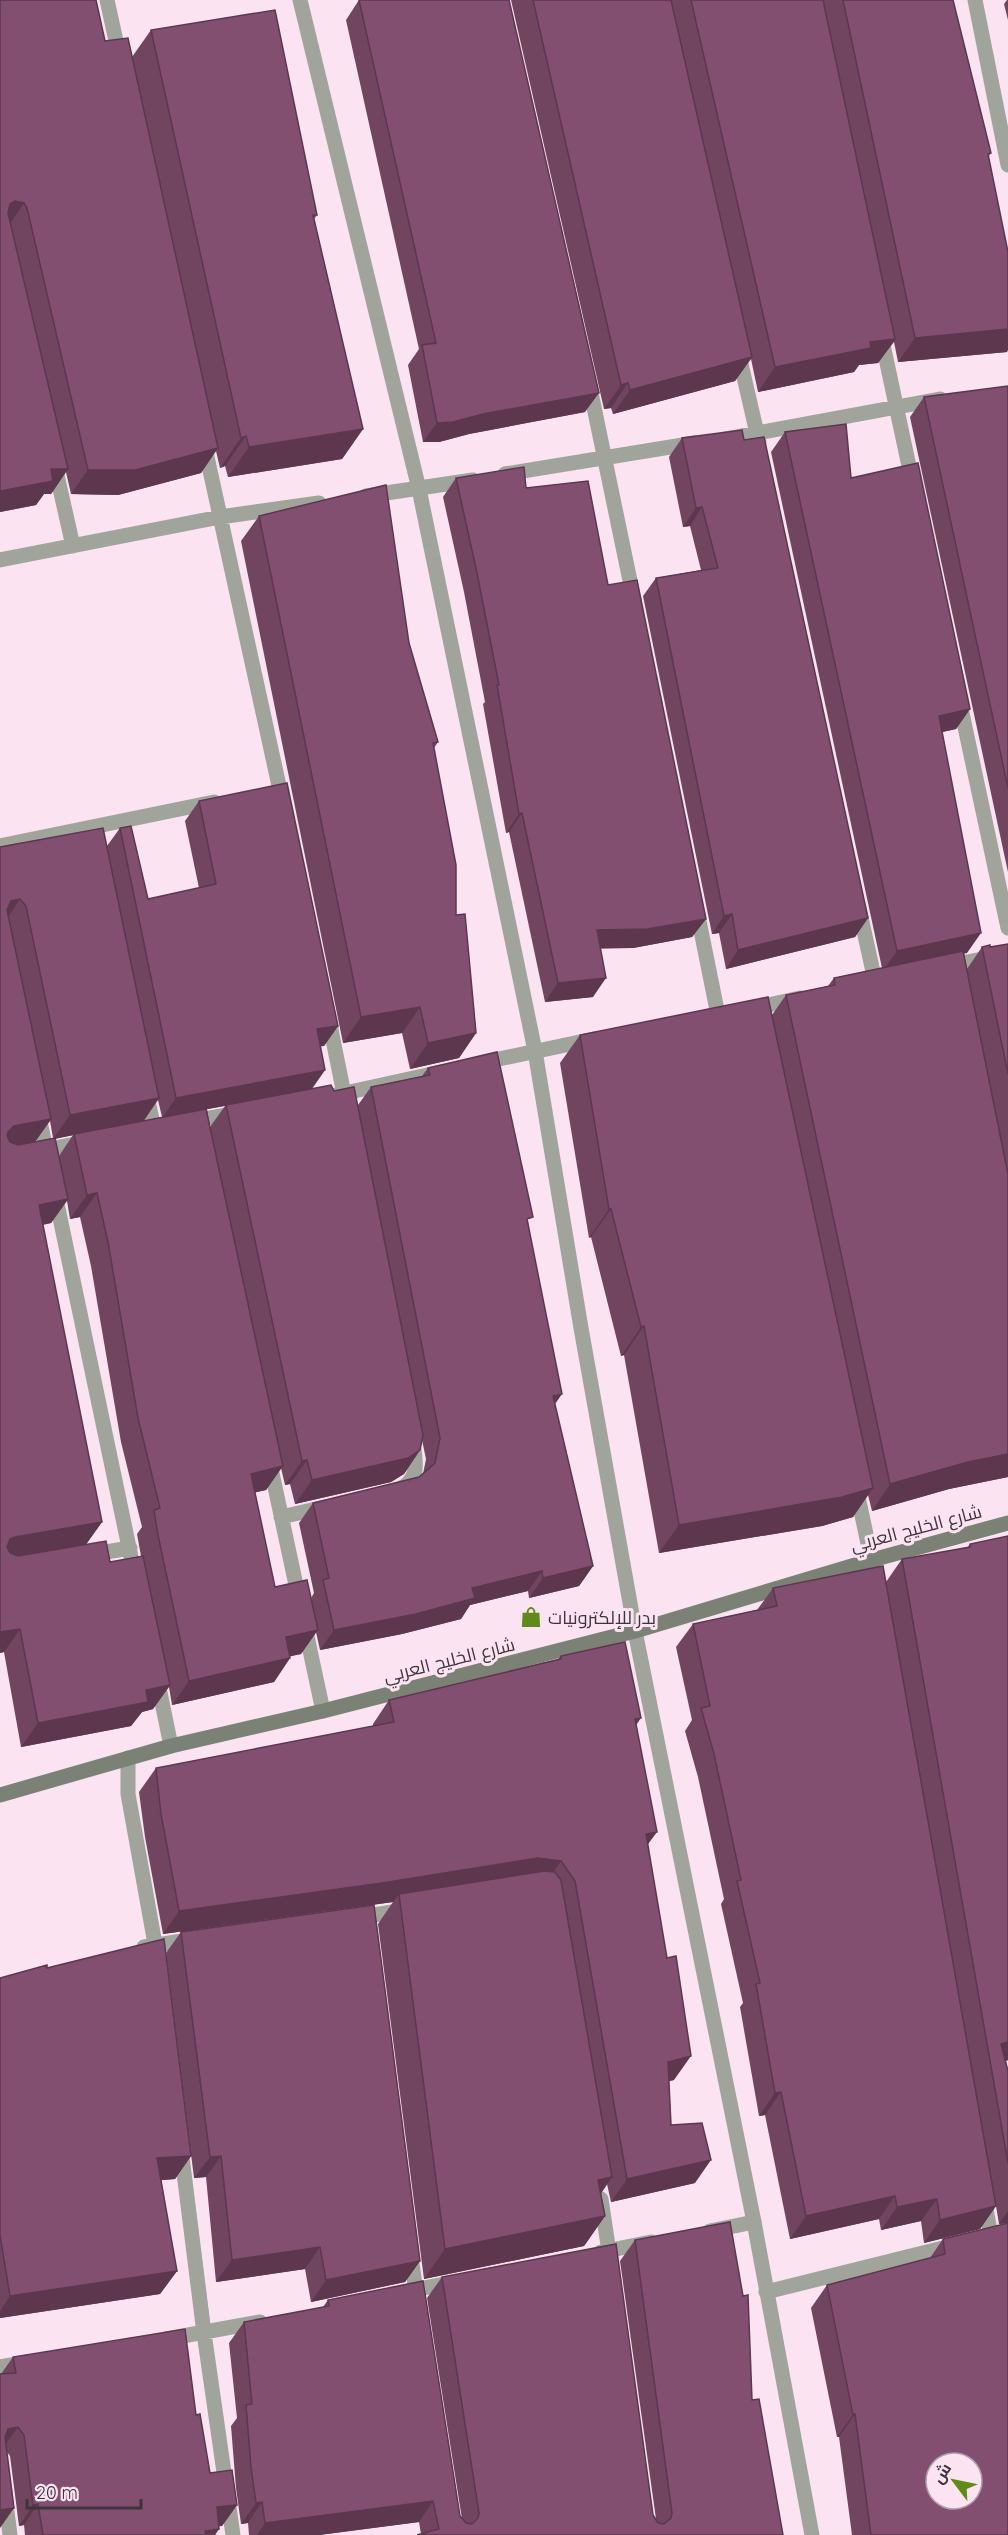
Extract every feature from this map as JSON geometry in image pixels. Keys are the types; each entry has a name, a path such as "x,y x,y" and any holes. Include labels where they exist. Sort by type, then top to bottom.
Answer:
{"main road":[{"name":"شارع الخليج العربي","path":"0,1794 171,1746 323,1712 635,1631 872,1560 1008,1523"}],"street":[{"path":"107,0 122,69"},
{"path":"300,0 419,489 535,1051 635,1631 754,2222 812,2535"},
{"path":"975,0 1008,165"},
{"path":"879,325 916,499"},
{"path":"735,340 762,457"},
{"path":"584,365 638,619"},
{"path":"0,560 220,517 419,489 605,456 757,434 952,397"},
{"path":"200,425 274,789 287,822"},
{"path":"49,442 74,546"},
{"path":"956,684 1008,928"},
{"path":"0,846 93,834 225,800"},
{"path":"692,887 712,1016 755,1014 820,993"},
{"path":"855,888 875,981"},
{"path":"930,970 953,971 1008,954"},
{"path":"325,1003 351,1129"},
{"path":"321,1098 604,1038"},
{"path":"142,1071 160,1128 198,1126 254,1110"},
{"path":"34,1092 139,1595"},
{"path":"0,1159 100,1140"},
{"path":"383,1494 408,1485 415,1475 416,1458 409,1422"},
{"path":"266,1447 323,1712"},
{"path":"854,1478 876,1583"},
{"path":"281,1517 338,1504"},
{"path":"71,1558 130,1548"},
{"path":"154,1665 171,1746"},
{"path":"128,1758 128,1794 158,1968"},
{"path":"344,1919 368,1922 423,1907"},
{"path":"133,1950 214,1937"},
{"path":"179,2133 204,2333 233,2535"},
{"path":"980,2239 981,2178"},
{"path":"597,2180 614,2286"},
{"path":"699,2233 754,2222"},
{"path":"408,2232 419,2313"},
{"path":"766,2292 1008,2232"},
{"path":"586,2255 665,2239"},
{"path":"393,2294 473,2278"},
{"path":"147,2343 271,2319"},
{"path":"0,2367 45,2359"},
{"path":"0,2457 10,2535"}],"building":[{"path":"0,0 96,0 105,41 128,38 218,448 135,470 88,470 27,208 24,203 15,201 10,204 8,213 68,469 51,469 53,481 0,491"},
{"path":"359,0 509,0 599,393 483,414 453,422 437,423 422,345 436,343"},
{"path":"533,0 671,0 752,357 630,390 628,383 621,385"},
{"path":"691,0 823,0 895,339 870,342 871,348 775,367"},
{"path":"843,0 953,0 991,153 988,154 1008,252 1008,329 915,338"},
{"path":"275,10 317,215 313,215 363,429 249,447 246,436 241,438 151,30"},
{"path":"1008,386 1008,788 924,397"},
{"path":"846,424 851,478 918,463 970,709 939,716 981,933 897,951 785,432"},
{"path":"742,430 744,440 764,437 868,918 738,950 732,914 724,916 656,578 718,568 702,507 696,508 682,438"},
{"path":"524,467 526,488 588,481 608,585 637,580 706,919 647,929 597,930 606,978 558,983 522,813 519,814 497,685 499,685 456,478"},
{"path":"386,485 409,643 438,742 433,743 456,865 456,915 465,914 476,1033 428,1043 420,1007 361,1017 259,516"},
{"path":"287,783 338,1026 317,1029 325,1070 176,1098 120,828 131,826 148,899 216,884 199,801"},
{"path":"103,828 159,1098 70,1115 26,906 20,899 11,901 7,910 51,1119 14,1126 7,1136 10,1142 18,1145 55,1138 68,1199 39,1205 102,1522 15,1537 10,1539 7,1547 10,1553 18,1556 106,1541 110,1562 143,1556 170,1685 146,1690 148,1702 38,1723 20,1629 0,1632 0,847"},
{"path":"1008,944 1008,1074 982,947"},
{"path":"963,951 1008,1174 1008,1454 968,1462 890,1484 786,995 835,985 834,978"},
{"path":"768,997 873,1488 842,1497 679,1525 644,1326 641,1327 611,1209 609,1209 580,1035"},
{"path":"497,1052 533,1217 527,1219 562,1394 553,1396 593,1566 543,1578 542,1571 472,1588 475,1598 416,1614 334,1630 323,1580 329,1578 313,1503 419,1477 435,1463 440,1438 371,1087 430,1075 428,1068"},
{"path":"331,1085 334,1091 354,1087 423,1435 420,1450 408,1458 312,1480 307,1460 302,1461 226,1105"},
{"path":"206,1109 283,1466 251,1474 275,1587 307,1580 318,1630 286,1637 290,1658 189,1681 158,1535 154,1510 160,1508 138,1418 108,1242 97,1193 87,1195 74,1134"},
{"path":"1008,1536 1008,2042 1001,2044 1008,2071 1008,2163 902,1559 970,1547 970,1544"},
{"path":"883,1566 996,2206 940,2220 937,2199 897,2207 895,2196 806,2216 781,2092 775,2093 756,1984 760,1983 737,1881 741,1880 714,1754 701,1708 710,1706 693,1624 777,1606 773,1588"},
{"path":"625,1642 641,1718 635,1719 657,1832 646,1834 667,1958 676,1956 691,2056 668,2062 671,2125 702,2123 711,2160 627,2179 575,1881 561,1861 538,1858 382,1883 179,1911 161,1814 156,1768 394,1722 389,1700"},
{"path":"544,1871 555,1872 561,1880 612,2177 598,2180 605,2216 445,2249 399,1894"},
{"path":"374,1905 420,2261 326,2280 320,2247 232,2260 221,2156 210,2157 181,1932"},
{"path":"164,1939 191,2156 157,2158 177,2271 10,2296 0,2235 0,1978"},
{"path":"730,2222 743,2296 748,2295 752,2400 759,2399 783,2535 417,2535 439,2529 433,2501 265,2523 262,2502 256,2503 251,2467 246,2405 252,2404 244,2322 329,2306 328,2300 423,2281 460,2516 466,2523 472,2524 478,2518 479,2513 442,2277 616,2244 653,2515 658,2523 664,2524 671,2518 672,2513 635,2240"},
{"path":"1008,2223 1008,2535 871,2535 855,2414 853,2415 827,2285 945,2254 943,2239"},
{"path":"185,2329 196,2415 200,2414 210,2473 232,2470 237,2505 217,2507 219,2529 205,2531 206,2535 43,2535 38,2504 33,2505 24,2435 18,2427 8,2429 5,2437 14,2508 0,2510 0,2374 16,2373 13,2357"}],"place":[{"name":"بدر للإلكترونيات","path":"531,1617"}]}
